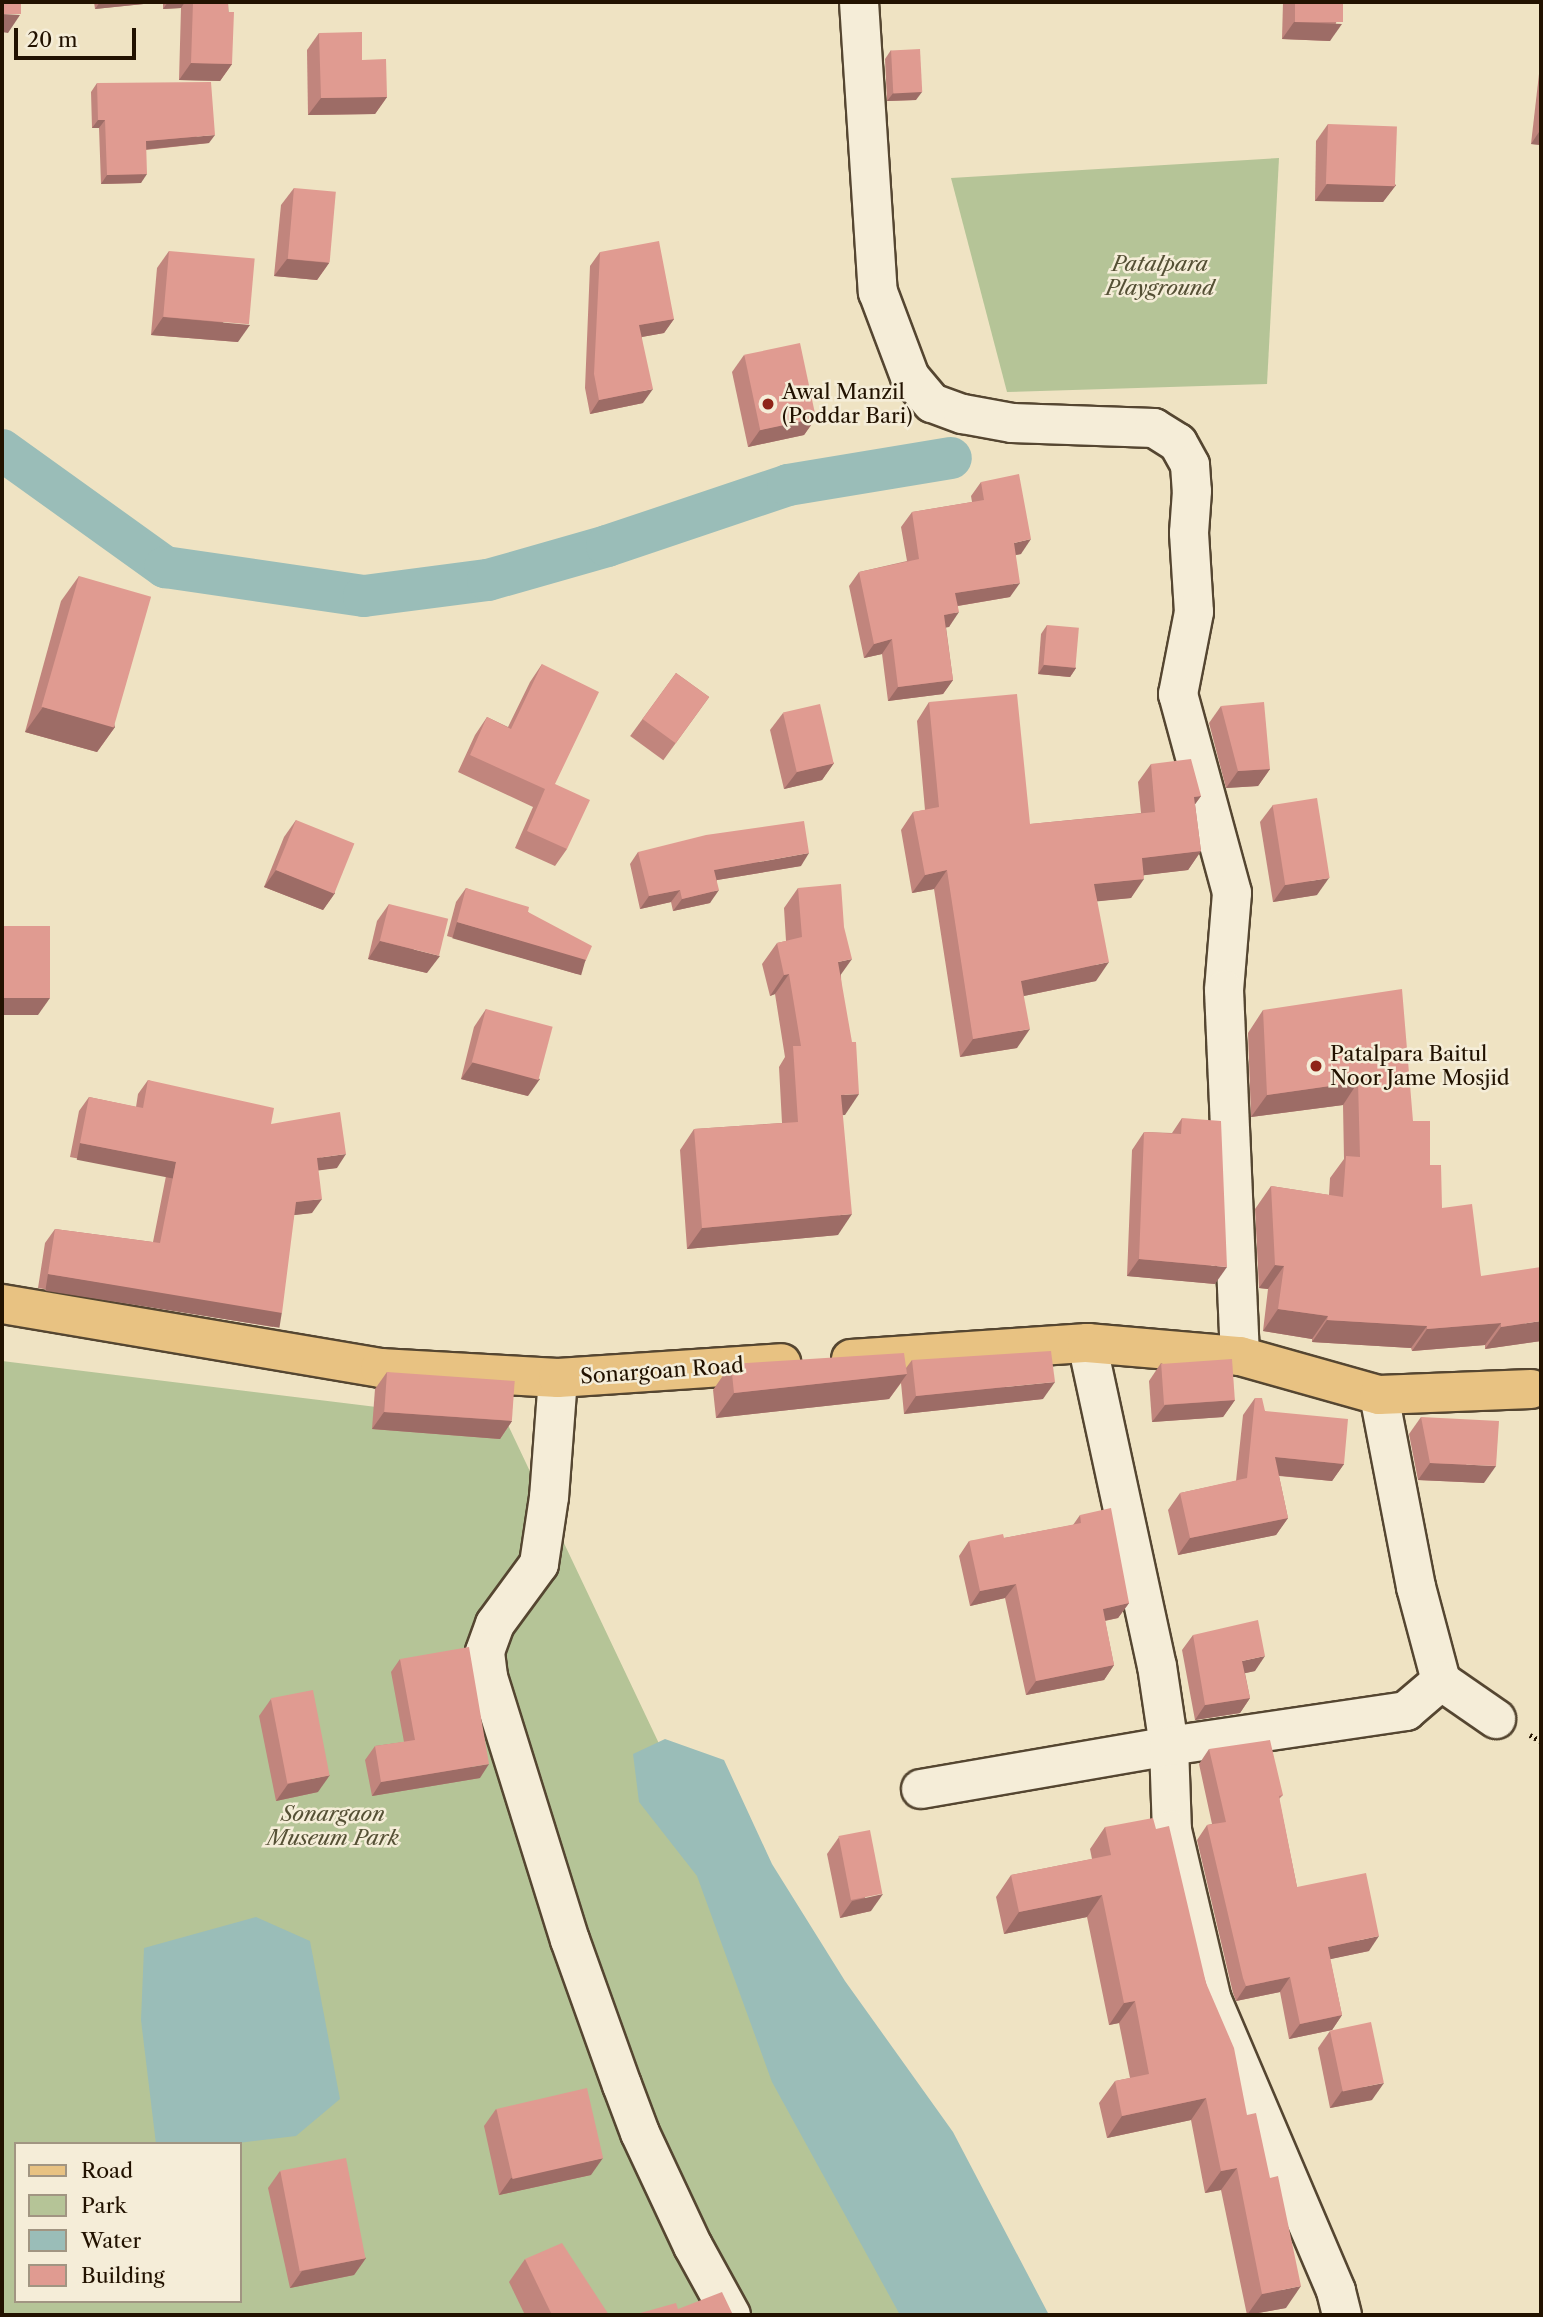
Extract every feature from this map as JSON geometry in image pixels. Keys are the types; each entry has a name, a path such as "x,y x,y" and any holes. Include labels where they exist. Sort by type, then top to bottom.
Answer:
{"main road":[{"name":"Sonargoan Road","path":"2,1304 380,1368 558,1378 1087,1343 1240,1356 1379,1395 1536,1389"}],"street":[{"path":"859,2 878,292 910,377 932,403 963,414 1012,423 1154,428 1178,443 1190,465 1192,491 1189,533 1194,612 1178,694 1232,893 1224,990 1240,1356"},
{"path":"1087,1343 1157,1666 1169,1746 1172,1830 1212,2000 1336,2291 1342,2315"},
{"path":"558,1378 549,1497 538,1564 495,1624 485,1652 488,1677 570,1940 640,2133 693,2246 731,2315"},
{"path":"1379,1395 1416,1587 1441,1681 1496,1718"},
{"path":"921,1789 1169,1746 1406,1710 1441,1681"}],"green space":[{"name":"Patalpara Playground","path":"1279,158 1267,384 1007,392 951,178"},
{"name":"Sonargaon Museum Park","path":"2,1361 507,1423 930,2315 2,2315"}],"water":[{"path":"665,1739 724,1760 772,1864 845,1981 953,2132 1049,2315 900,2315 772,2082 697,1876 639,1802 633,1754"},
{"path":"256,1917 310,1941 340,2099 296,2136 242,2143 156,2142 141,2020 144,1948"}],"building":[{"path":"2,2 21,2 21,14 2,14"},
{"path":"193,2 228,2 228,12 234,12 232,64 191,63"},
{"path":"1295,2 1343,2 1343,22 1295,22"},
{"path":"362,32 362,60 386,59 387,97 321,98 319,33"},
{"path":"920,49 922,92 893,93 891,51"},
{"path":"211,82 215,135 146,141 147,174 107,175 105,120 98,120 97,83"},
{"path":"1328,124 1397,126 1395,186 1326,184"},
{"path":"294,188 336,192 330,262 288,259"},
{"path":"659,241 674,319 639,325 653,389 599,400 594,374 600,252"},
{"path":"169,251 255,258 249,324 163,317"},
{"path":"800,343 816,418 760,430 744,355"},
{"path":"1019,474 1031,539 1014,543 1020,583 955,593 959,612 944,615 953,680 898,687 892,639 874,644 859,572 919,559 912,512 984,500 981,482"},
{"path":"79,576 151,597 114,727 42,707"},
{"path":"1047,625 1079,628 1075,668 1044,665"},
{"path":"542,664 599,692 555,784 590,800 567,849 527,831 545,789 470,755 487,717 511,729"},
{"path":"676,673 709,697 676,743 642,719"},
{"path":"1017,694 1030,824 1155,812 1151,764 1191,759 1201,796 1194,797 1201,851 1142,858 1144,879 1094,884 1109,962 1021,981 1030,1029 973,1039 947,870 925,875 913,812 939,807 929,702"},
{"path":"1264,702 1270,769 1238,771 1221,706"},
{"path":"820,704 834,763 797,772 783,713"},
{"path":"1317,798 1330,878 1285,885 1273,805"},
{"path":"296,820 354,844 334,894 276,870"},
{"path":"804,821 809,853 714,870 719,890 682,899 680,890 649,896 638,852 706,835"},
{"path":"841,884 844,927 852,959 838,962 852,1042 856,1042 859,1094 841,1095 852,1214 702,1228 694,1129 798,1122 793,1046 801,1046 789,974 784,975 777,943 802,937 798,888"},
{"path":"466,888 529,907 528,912 592,946 586,960 457,922"},
{"path":"389,904 448,919 439,956 380,941"},
{"path":"2,926 50,926 50,998 2,998"},
{"path":"1402,989 1413,1121 1430,1121 1430,1165 1441,1165 1442,1208 1472,1204 1481,1276 1541,1267 1541,1321 1501,1327 1501,1323 1427,1329 1427,1326 1327,1320 1328,1316 1278,1309 1284,1266 1275,1265 1271,1186 1343,1197 1346,1156 1360,1157 1358,1082 1267,1095 1263,1010"},
{"path":"486,1009 553,1027 538,1080 472,1062"},
{"path":"148,1080 274,1108 271,1124 340,1112 346,1154 317,1158 322,1199 296,1202 282,1313 48,1274 55,1229 160,1243 176,1162 80,1143 89,1097 143,1108"},
{"path":"1182,1118 1221,1121 1227,1267 1139,1259 1144,1132 1181,1134"},
{"path":"1051,1351 1055,1382 916,1396 912,1360"},
{"path":"904,1353 907,1374 734,1393 731,1364"},
{"path":"1232,1359 1235,1400 1164,1405 1161,1364"},
{"path":"387,1372 515,1381 512,1421 384,1412"},
{"path":"1255,1398 1262,1398 1265,1411 1348,1419 1344,1464 1275,1457 1288,1518 1190,1538 1180,1493 1247,1478"},
{"path":"1421,1417 1499,1421 1496,1466 1430,1463"},
{"path":"1111,1508 1129,1603 1103,1609 1114,1665 1036,1681 1016,1584 980,1591 969,1541 1003,1534 1004,1538 1081,1523 1080,1515"},
{"path":"1258,1620 1265,1656 1242,1661 1250,1698 1205,1705 1193,1635"},
{"path":"469,1647 489,1764 381,1782 375,1746 415,1740 400,1659"},
{"path":"313,1690 330,1775 287,1784 271,1698"},
{"path":"1270,1740 1283,1795 1279,1796 1297,1887 1366,1873 1379,1936 1328,1947 1342,2015 1300,2024 1290,1977 1246,1986 1207,1825 1226,1822 1209,1749"},
{"path":"1153,1818 1156,1829 1169,1826 1206,1983 1234,2048 1247,2115 1256,2113 1270,2178 1278,2176 1301,2286 1262,2294 1237,2168 1221,2171 1206,2098 1122,2116 1115,2081 1149,2074 1135,2001 1124,2003 1102,1895 1019,1912 1011,1875 1111,1855 1105,1827"},
{"path":"870,1830 882,1894 851,1900 839,1836"},
{"path":"1371,2022 1384,2083 1343,2091 1330,2031"},
{"path":"587,2088 603,2158 513,2179 496,2109"},
{"path":"346,2158 365,2258 300,2271 280,2171"},
{"path":"562,2243 609,2315 552,2315 525,2259"},
{"path":"722,2292 733,2315 633,2315 676,2303 678,2309"}],"waterway":[{"path":"2,450 165,567 364,596 488,580 607,546 788,485 951,458"}],"place":[{"name":"Awal Manzil (Poddar Bari)","path":"768,404"},
{"name":"Patalpara Baitul Noor Jame Mosjid","path":"1316,1066"}]}
